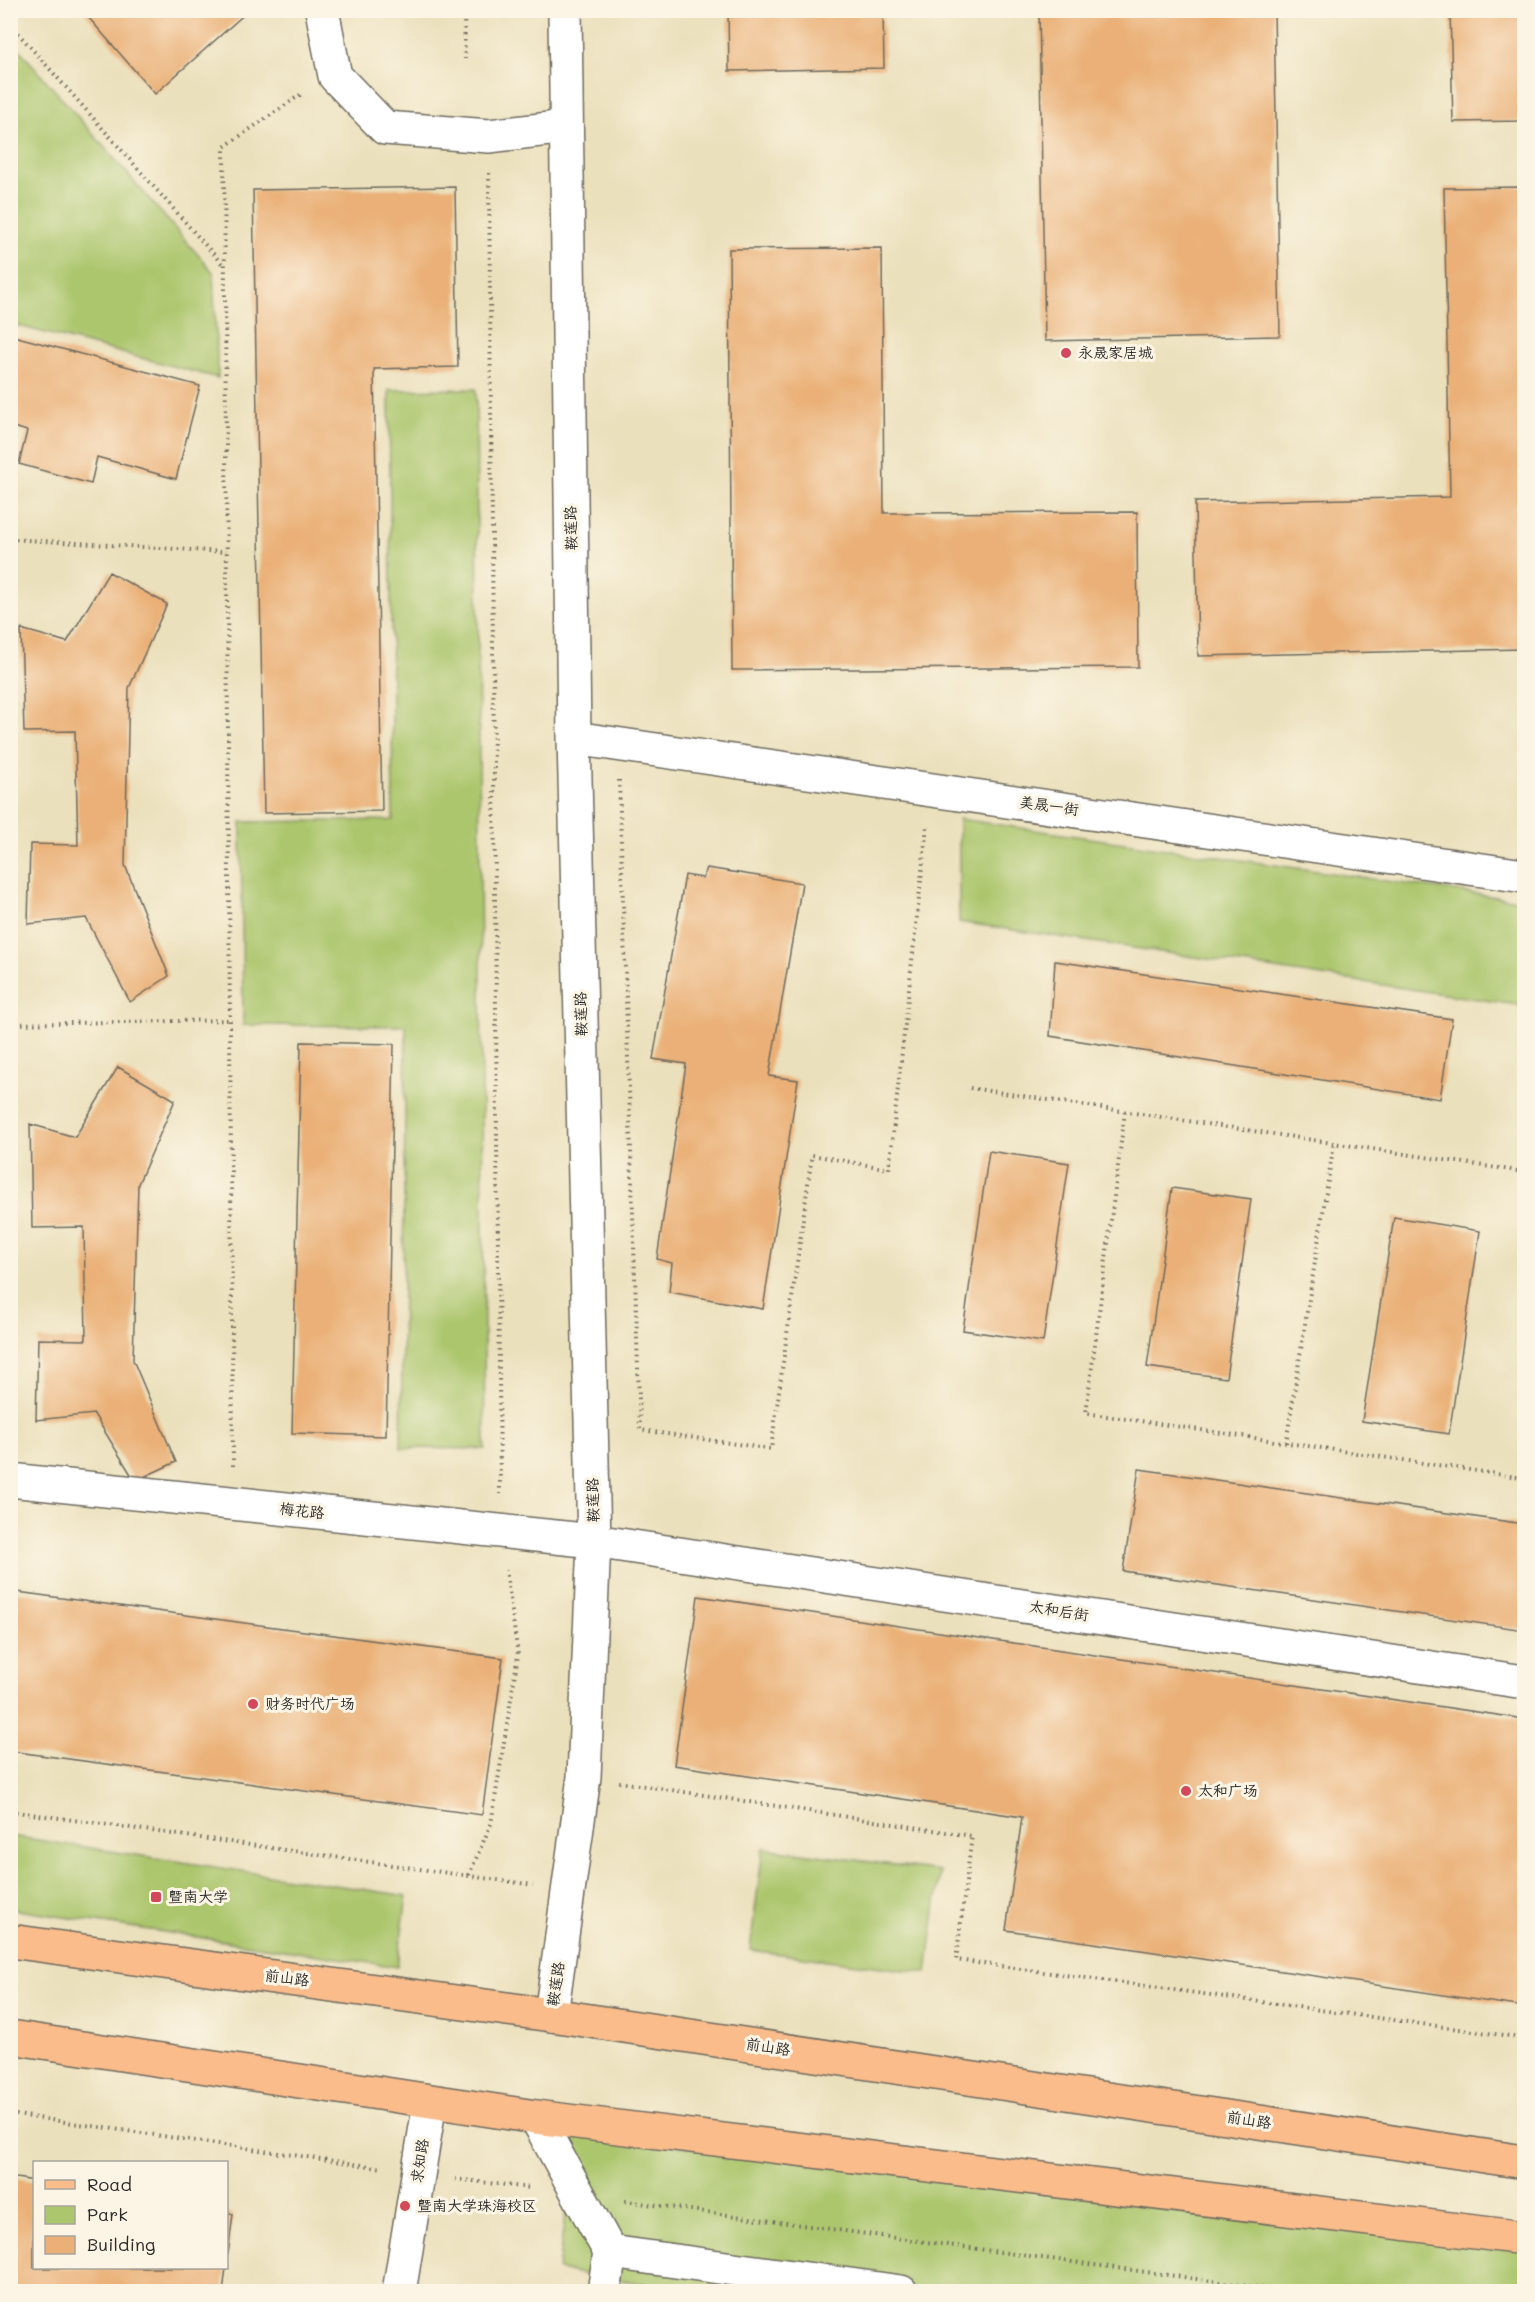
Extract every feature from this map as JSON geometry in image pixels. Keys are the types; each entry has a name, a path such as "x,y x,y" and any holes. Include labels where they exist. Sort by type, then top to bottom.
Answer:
{"main road":[{"name":"前山路","path":"10,1941 551,2015 1524,2162"},
{"path":"10,2037 536,2117 1524,2238"}],"street":[{"path":"322,10 334,76 385,128 489,136 566,127"},
{"name":"鞍莲路","path":"551,2015 584,1776 594,1541 574,738 565,10"},
{"name":"美晟一街","path":"574,738 1524,876"},
{"name":"梅花路","path":"10,1480 594,1541"},
{"name":"太和后街","path":"594,1541 1524,1682"},
{"name":"求知路","path":"399,2292 430,2102"},
{"path":"536,2117 610,2252 604,2292"},
{"path":"610,2252 901,2292"}],"path":[{"path":"464,10 465,59"},
{"path":"10,24 225,267"},
{"path":"233,1503 224,147 305,92"},
{"path":"469,1875 491,1824 518,1655 500,1531 489,136"},
{"path":"10,539 226,552"},
{"path":"617,744 640,1430 760,1448 771,1449 812,1155 888,1169 931,789"},
{"path":"10,1024 230,1020"},
{"path":"970,1088 1524,1172"},
{"path":"1125,1112 1086,1413 1524,1478"},
{"path":"1286,1443 1334,1143"},
{"path":"584,1776 972,1836 956,1960 1524,2038"},
{"path":"10,1810 569,1890"},
{"path":"10,2114 418,2174 1293,2292"}],"green space":[{"path":"11,40 213,272 218,378 11,324"},
{"path":"476,389 485,1449 401,1448 406,1026 243,1025 241,822 393,820 389,390"},
{"path":"959,819 1524,901 1524,1006 959,922"},
{"path":"11,1836 407,1896 397,1967 11,1909"},
{"path":"763,1848 940,1871 927,1973 750,1950"},
{"path":"575,2133 1524,2250 1524,2291 695,2292 558,2270"}],"building":[{"path":"82,10 249,10 155,94"},
{"path":"728,10 883,10 884,68 729,71"},
{"path":"1039,10 1274,10 1280,336 1045,341"},
{"path":"1450,10 1524,10 1524,121 1453,122"},
{"path":"455,187 458,367 374,369 382,811 264,813 253,190"},
{"path":"1524,187 1524,649 1198,656 1195,502 1450,497 1444,188"},
{"path":"882,248 884,513 1137,512 1138,667 732,670 729,249"},
{"path":"10,335 200,386 176,479 97,457 91,484 19,464 27,431 10,426"},
{"path":"109,572 167,604 129,688 125,865 169,976 130,1002 86,918 28,924 30,844 78,845 75,731 24,732 21,629 67,642"},
{"path":"707,868 802,883 769,1076 798,1080 763,1309 669,1292 672,1263 657,1259 686,1064 653,1059 685,875 703,878"},
{"path":"1055,961 1452,1019 1440,1099 1050,1036"},
{"path":"301,1042 394,1044 386,1436 292,1433"},
{"path":"118,1067 175,1100 138,1184 133,1360 176,1462 135,1481 94,1414 36,1420 38,1339 86,1340 84,1227 32,1228 30,1124 75,1137"},
{"path":"989,1151 1069,1163 1043,1342 963,1330"},
{"path":"1172,1188 1251,1199 1226,1378 1147,1367"},
{"path":"1394,1217 1480,1231 1449,1434 1362,1421"},
{"path":"1139,1469 1524,1524 1524,1630 1123,1571"},
{"name":"财务时代广场","path":"10,1591 503,1658 482,1815 10,1751"},
{"name":"太和广场","path":"698,1596 1524,1719 1524,2007 1006,1930 1022,1817 674,1765"},
{"path":"10,2177 33,2181 33,2269 226,2269 223,2292 10,2292"},
{"path":"228,2213 233,2214 228,2254"}],"place":[{"name":"永晟家居城","path":"1066,353"},
{"name":"财务时代广场","path":"253,1704"},
{"name":"太和广场","path":"1186,1791"},
{"name":"暨南大学","path":"156,1897"},
{"name":"暨南大学珠海校区","path":"405,2206"}]}
